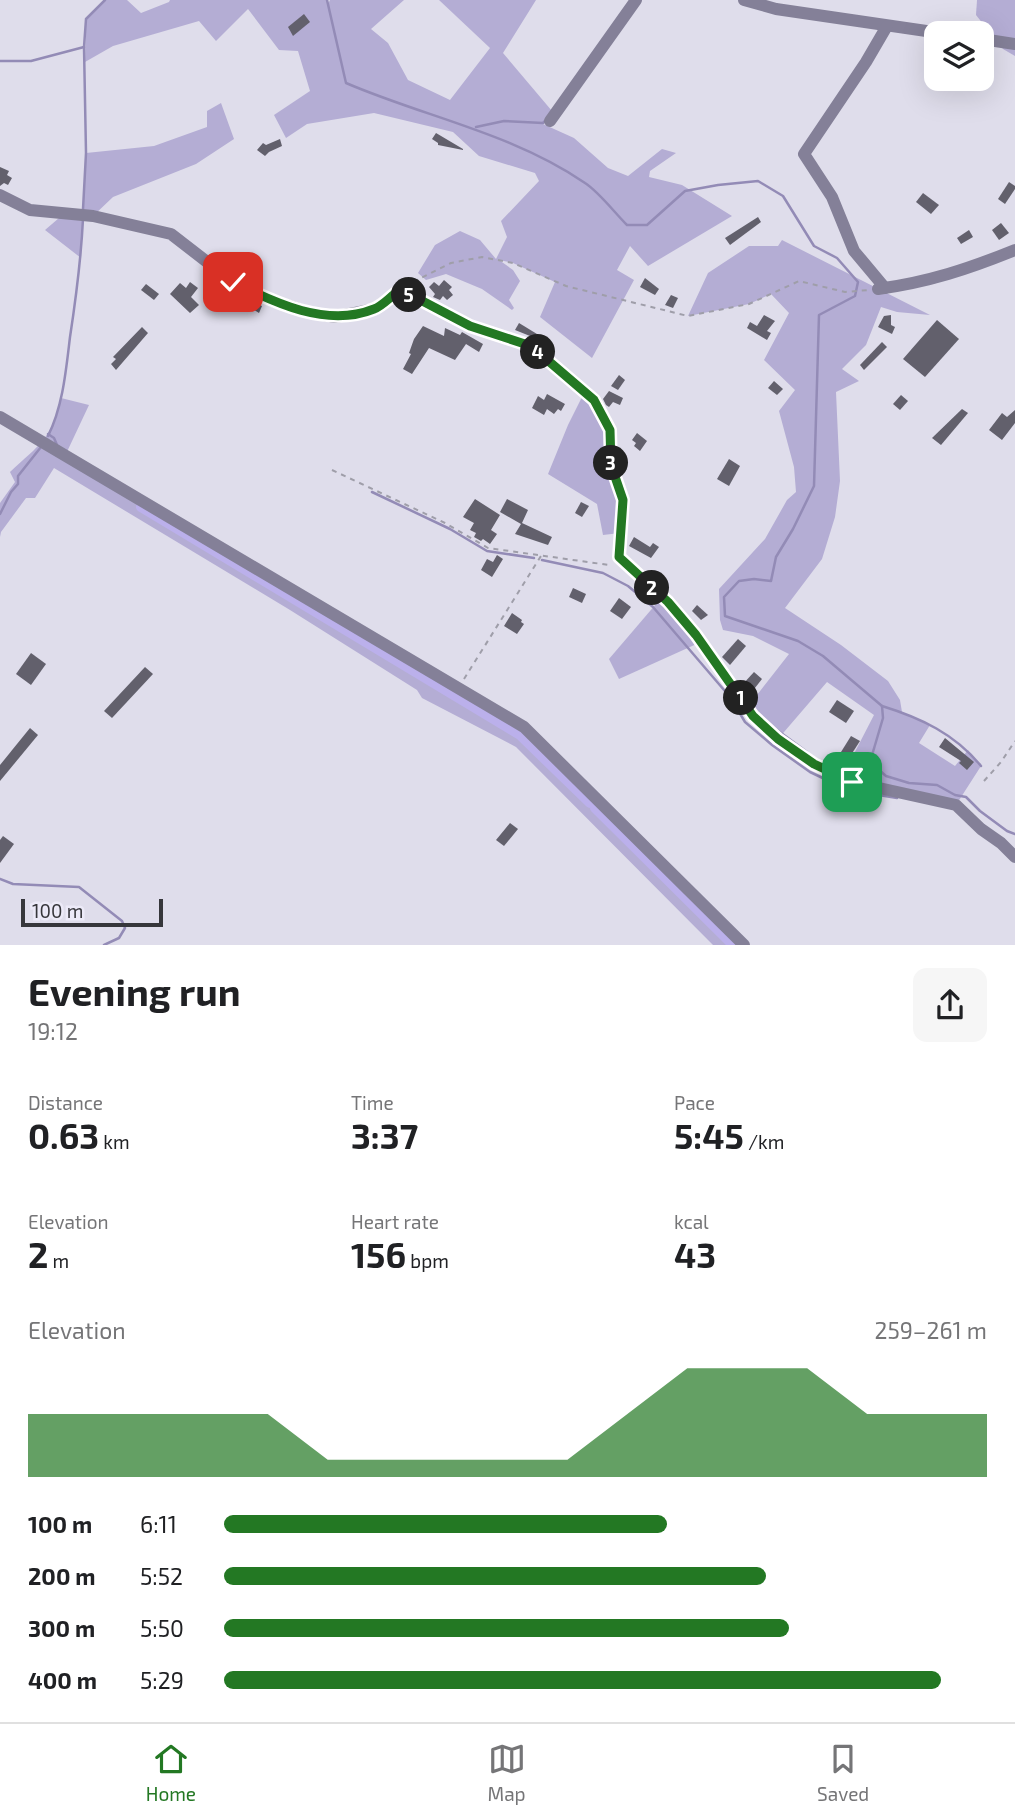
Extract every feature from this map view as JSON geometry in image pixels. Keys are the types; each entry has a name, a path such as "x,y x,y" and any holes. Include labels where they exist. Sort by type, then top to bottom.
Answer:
{"street":[{"path":"550,121 636,0"},
{"path":"744,0 776,9 924,31"},
{"path":"887,26 804,154 832,197 854,251 880,289 958,273 1015,250"},
{"path":"994,41 1015,44"},
{"path":"0,195 30,210 65,212 171,234 233,282 273,301 308,312 335,317 375,309 396,293 411,295 470,326 531,346 594,400 610,430 611,465 623,500 619,557 668,602 701,642 753,716 778,739 814,764 852,782 956,805 1015,857"},
{"path":"0,417 524,727 744,945"}],"path":[{"path":"411,295 417,281 451,263 482,257 513,263 565,286 688,316 749,304 799,281 845,292 880,289"},
{"path":"332,470 445,523 488,548 610,565 619,557"},
{"path":"463,679 541,555"},
{"path":"984,781 1015,741"}],"shaded area":[{"path":"105,0 127,0 141,13 170,0 326,0 328,4 330,0 404,0 371,29 388,43 408,80 450,100 490,48 439,0 536,0 503,53 552,111 543,124 574,138 608,168 628,176 662,149 676,153 650,171 649,177 682,185 732,216 648,266 630,246 617,270 634,280 592,358 540,317 555,282 513,263 499,260 513,270 520,281 509,300 514,308 512,310 482,289 446,274 426,280 418,273 435,245 460,231 480,240 496,259 507,237 501,221 539,181 535,173 479,156 453,132 374,113 307,124 286,138 274,115 310,91 298,51 279,50 248,9 216,41 199,21 113,46 85,62 86,19"},
{"path":"977,0 1015,0 1015,56 1003,49 994,38 994,21 981,21 976,15"},
{"path":"221,103 234,139 196,164 113,197 93,216 83,219 81,258 45,230 66,212 83,210 86,153 154,146 207,127 207,111"},
{"path":"782,240 930,315 897,312 881,307 866,345 842,369 859,381 836,392 840,481 835,517 822,559 785,608 841,645 888,681 900,700 902,712 930,725 919,743 955,766 968,750 981,766 956,805 842,777 874,715 827,682 778,739 740,689 753,700 789,654 753,636 723,630 719,589 765,539 787,500 796,492 794,467 779,411 795,390 764,360 789,313 771,294 749,304 688,316 708,273 749,246 778,246"},
{"path":"585,391 610,430 623,500 620,533 603,535 597,504 548,474"},
{"path":"61,398 89,405 65,456 524,727 744,945 713,945 516,747 422,698 417,690 290,610 54,468 35,498 26,498 0,537 0,503 15,482 10,472 43,440 53,423"},
{"path":"662,597 701,642 619,679 609,659"}],"building":[{"path":"304,14 310,22 293,36 288,27"},
{"path":"436,133 463,150 438,145 432,139"},
{"path":"280,139 282,146 265,156 257,150 263,143 266,145"},
{"path":"0,167 9,171 7,175 12,178 8,185 4,183 0,186"},
{"path":"1009,182 1015,189 1005,204 998,199"},
{"path":"923,193 939,205 931,214 916,202"},
{"path":"758,217 761,222 730,245 725,238"},
{"path":"1001,223 1009,233 999,240 992,230"},
{"path":"969,230 973,237 961,244 957,238"},
{"path":"645,278 659,289 655,295 640,287"},
{"path":"444,280 452,287 449,290 453,295 447,300 443,296 440,300 433,297 435,294 429,287 434,282 439,286"},
{"path":"190,282 198,288 191,297 199,305 190,313 170,294 180,283 186,288"},
{"path":"146,284 159,294 154,300 141,290"},
{"path":"671,295 678,298 673,308 665,305"},
{"path":"246,298 262,306 259,313 242,302"},
{"path":"764,315 775,321 767,331 771,333 767,340 747,328 750,322 757,326"},
{"path":"891,315 891,325 895,327 892,334 878,327 884,316"},
{"path":"937,320 959,339 925,377 903,359"},
{"path":"519,323 537,334 535,338 515,330"},
{"path":"423,326 444,336 445,328 460,335 462,332 483,344 479,352 466,344 455,360 429,348 412,374 403,369 411,354 409,353 414,339"},
{"path":"142,327 148,333 116,370 111,364 116,359 113,357"},
{"path":"882,342 887,347 864,370 860,365"},
{"path":"619,375 625,380 618,390 611,386"},
{"path":"774,381 783,389 777,395 768,388"},
{"path":"609,391 623,398 620,405 613,402 609,407 606,405 603,399"},
{"path":"547,394 565,404 561,411 558,409 554,414 547,409 544,415 532,408 538,396 544,400"},
{"path":"901,395 908,401 900,410 893,404"},
{"path":"962,409 968,413 941,445 932,438"},
{"path":"1015,410 1015,423 1002,440 989,430 1002,413 1007,417"},
{"path":"637,433 647,441 640,451 632,440"},
{"path":"729,459 740,466 729,486 717,479"},
{"path":"475,499 500,515 491,530 497,534 490,544 474,537 476,533 470,530 474,523 463,517"},
{"path":"507,499 528,510 522,523 552,537 548,545 515,534 521,524 500,512"},
{"path":"581,502 589,506 582,517 575,513"},
{"path":"634,537 650,547 653,543 659,547 651,558 629,546"},
{"path":"497,555 503,559 492,577 481,570 487,559 493,562"},
{"path":"573,588 586,594 582,603 569,597"},
{"path":"619,598 631,607 622,619 610,611"},
{"path":"697,605 708,615 701,620 692,611"},
{"path":"512,613 524,624 517,634 504,626"},
{"path":"738,639 746,646 730,665 722,657"},
{"path":"31,653 46,664 31,685 16,674"},
{"path":"145,667 153,674 112,718 104,711"},
{"path":"754,672 762,679 751,693 743,684"},
{"path":"837,700 854,711 846,723 829,712"},
{"path":"30,728 38,735 0,781 0,765"},
{"path":"851,736 860,741 849,758 841,752"},
{"path":"945,738 974,762 967,770 959,763 961,761 939,747"},
{"path":"510,823 518,829 504,846 496,840"},
{"path":"3,836 14,844 0,863 0,840"}],"waterway":[{"path":"83,209 86,153 86,19 105,0"},
{"path":"327,0 346,83 528,151 590,187 627,225 647,225 685,191 758,181 783,196 814,246 837,258 858,282 855,296 819,315 814,486 776,557 771,581 739,581 724,597 725,616 798,641 823,656 882,706 883,718 870,762 886,776 909,783 937,785 955,795 966,797 980,811 1015,834"},
{"path":"0,61 31,61 84,47"},
{"path":"476,127 504,121 545,121"},
{"path":"48,436 57,413 65,375 83,219"},
{"path":"48,434 54,438 57,445"},
{"path":"0,514 18,484 18,476 41,447"},
{"path":"372,492 450,529 487,551 534,558"},
{"path":"141,507 520,735 590,803"},
{"path":"542,560 603,573 628,586 653,607 730,697 745,722 810,772 848,790 897,798"},
{"path":"882,706 936,728 960,745 981,766"},
{"path":"773,727 807,752"},
{"path":"825,762 848,770 870,762"},
{"path":"595,808 733,945"},
{"path":"0,879 13,884 79,887 122,921 125,928 119,938 104,945"}],"route":[{"path":"233,282 273,301 335,317 375,309 396,293 411,295 470,326 531,346 594,400 610,430 611,465 623,500 619,557 668,602 696,635 753,716 778,739 814,764 852,782"}]}
